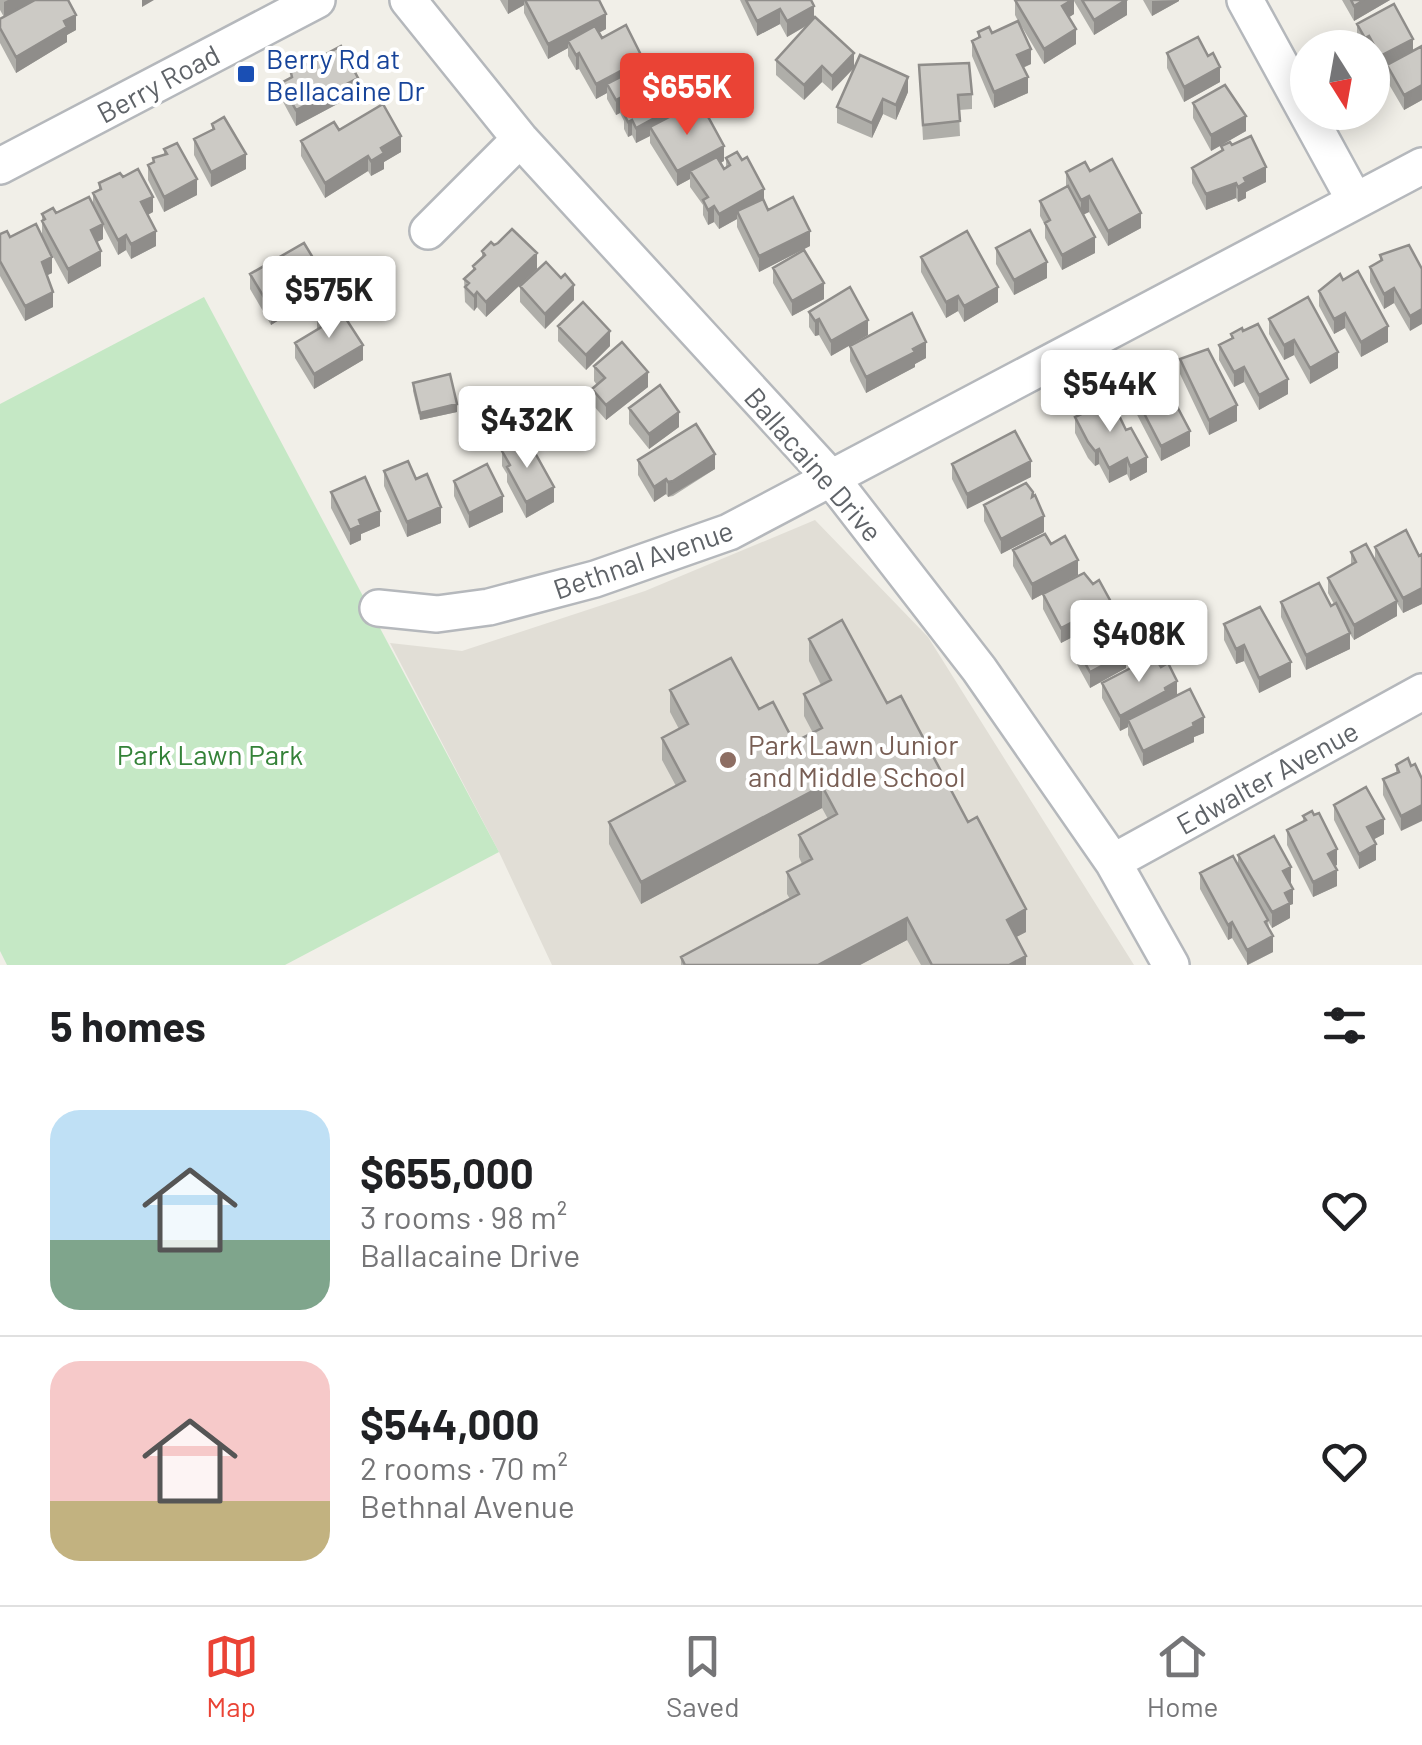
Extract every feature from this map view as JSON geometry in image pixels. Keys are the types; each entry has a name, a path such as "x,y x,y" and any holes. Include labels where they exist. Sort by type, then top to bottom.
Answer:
{"street":[{"name":"Ballacaine Drive","path":"408,0 520,139 832,478 980,668 1113,862 1170,965"},
{"path":"1245,0 1355,201"},
{"name":"Berry Road","path":"0,166 308,2"},
{"path":"428,230 520,139"},
{"name":"Bethnal Avenue","path":"378,608 460,612 595,579 729,532 1422,166"},
{"name":"Edwalter Avenue","path":"1113,862 1422,692"}],"shaded area":[{"name":"Park Lawn Junior and Middle School","path":"815,520 928,637 1134,965 552,965 499,852 390,643 462,651 645,591"}],"green space":[{"name":"Park Lawn Park","path":"204,297 499,852 285,965 7,965 0,951 0,404"}],"building":[{"path":"35,0 68,0 76,15 64,21 67,27 16,57 0,28 0,19"},
{"path":"525,0 599,0 606,14 548,44"},
{"path":"746,0 811,0 814,6 787,21 780,9 757,21"},
{"path":"1015,0 1072,0 1062,6 1076,29 1044,49"},
{"path":"1082,0 1126,0 1094,20"},
{"path":"1394,4 1413,39 1390,51 1390,30 1360,30 1357,24"},
{"path":"815,17 854,53 832,76 822,66 804,85 776,60"},
{"path":"1018,21 1031,49 1017,55 1028,77 994,92 972,41 980,37 978,32 989,27 992,33"},
{"path":"626,25 643,59 596,84 568,41 595,26 602,38"},
{"path":"1198,37 1208,56 1213,53 1220,67 1184,87 1167,53"},
{"path":"341,46 358,78 296,110 281,83 292,77 291,73"},
{"path":"1422,46 1422,85 1404,95 1390,63"},
{"path":"860,55 908,77 896,105 883,99 872,123 837,107"},
{"path":"969,63 972,94 958,95 960,121 923,125 919,65"},
{"path":"666,68 684,102 636,128 632,120 628,122 624,114 628,112 607,84 636,69 643,81"},
{"path":"1225,85 1246,116 1211,135 1193,103"},
{"path":"383,104 401,136 381,148 384,153 371,161 368,156 325,183 301,141 334,122 339,130"},
{"path":"698,108 702,115 706,113 724,146 677,171 650,127 677,113 684,125 692,121 688,114"},
{"path":"224,117 246,154 211,172 194,139 214,129 212,124"},
{"path":"1251,136 1266,167 1244,178 1246,182 1238,187 1236,183 1206,194 1192,168 1223,150 1221,146"},
{"path":"177,143 197,179 164,197 148,165 154,162 153,158 167,154 164,149"},
{"path":"737,152 742,160 747,157 764,189 719,214 714,206 708,210 703,200 708,197 690,171 717,157 724,169 730,165 726,158"},
{"path":"1112,159 1141,213 1108,231 1089,196 1081,200 1066,172 1085,162 1090,171"},
{"path":"138,169 153,197 141,202 156,231 131,244 126,235 118,240 93,193 101,189 99,183"},
{"path":"1068,186 1095,237 1062,255 1045,223 1050,220 1040,201"},
{"path":"89,197 103,224 91,230 101,251 68,269 42,214 53,208 56,213"},
{"path":"793,197 810,231 759,256 737,211 763,199 768,210"},
{"path":"36,224 52,257 42,262 53,292 25,306 0,261 0,234 7,231 10,237"},
{"path":"512,229 537,253 486,302 465,287 469,283 464,279 485,255 482,251 491,242 498,243"},
{"path":"1030,230 1047,262 1014,280 996,248"},
{"path":"967,231 998,287 964,306 958,296 946,302 921,257"},
{"path":"304,243 324,276 271,309 250,274"},
{"path":"1409,245 1422,269 1422,309 1410,316 1394,288 1384,294 1370,267 1382,260 1380,255"},
{"path":"804,250 824,283 792,301 773,268"},
{"path":"546,262 574,285 545,314 520,286"},
{"path":"1358,271 1388,326 1361,342 1345,313 1334,319 1319,291 1340,274 1343,280"},
{"path":"850,287 868,320 831,341 819,319 815,321 809,312"},
{"path":"1308,297 1338,352 1310,368 1294,340 1284,345 1269,319"},
{"path":"583,302 610,331 586,355 558,326"},
{"path":"337,305 363,345 314,374 295,343 323,326 317,317"},
{"path":"912,313 926,342 913,349 915,352 866,377 850,346"},
{"path":"1258,324 1288,379 1259,395 1244,367 1234,372 1219,345 1242,328 1243,331"},
{"path":"622,342 648,372 606,405 592,389 605,378 594,366"},
{"path":"1208,349 1237,405 1209,420 1180,359"},
{"path":"450,374 457,404 420,413 413,383"},
{"path":"1160,374 1190,431 1161,446 1132,390"},
{"path":"660,385 679,412 649,434 629,408"},
{"path":"1111,399 1126,430 1131,428 1147,457 1130,466 1127,458 1109,468 1099,449 1095,451 1088,442 1075,417"},
{"path":"696,424 715,454 673,481 666,479 654,487 638,460"},
{"path":"1015,431 1031,461 967,494 952,464"},
{"path":"524,439 554,487 526,502 502,451"},
{"path":"408,461 416,479 427,474 441,507 407,522 384,471"},
{"path":"487,464 503,496 469,513 454,481"},
{"path":"365,477 380,511 359,520 361,525 350,530 331,492"},
{"path":"1026,483 1044,516 1001,539 984,505"},
{"path":"1406,530 1419,556 1422,554 1422,588 1403,598 1375,547"},
{"path":"1045,534 1051,544 1065,536 1078,560 1032,584 1013,550"},
{"path":"1366,544 1397,601 1354,625 1328,578 1356,562 1351,552"},
{"path":"1084,573 1093,584 1099,580 1111,602 1061,628 1043,594"},
{"path":"1319,583 1331,606 1336,603 1350,633 1306,655 1281,602"},
{"path":"1260,607 1291,662 1259,678 1244,645 1236,649 1224,624"},
{"path":"1124,618 1136,640 1122,647 1126,653 1090,672 1073,641"},
{"path":"842,620 887,703 901,696 968,822 977,817 1026,909 1007,920 1026,956 1009,965 932,965 907,918 818,965 685,965 681,957 799,894 787,872 812,859 799,835 837,814 822,786 641,882 609,822 685,781 662,738 688,724 670,690 731,658 759,709 773,702 794,742 822,728 804,694 831,680 809,639"},
{"path":"1150,658 1156,659 1161,667 1168,663 1177,681 1120,716 1102,683"},
{"path":"1190,689 1204,717 1143,751 1128,720"},
{"path":"1408,758 1422,779 1422,805 1401,816 1383,779 1399,772 1396,765"},
{"path":"1366,787 1384,819 1367,827 1376,844 1359,854 1334,805"},
{"path":"1312,811 1314,815 1319,813 1337,849 1328,854 1337,870 1313,882 1287,830 1306,820 1303,816"},
{"path":"1274,836 1291,867 1283,871 1293,889 1285,893 1290,903 1272,912 1238,855"},
{"path":"1233,856 1273,936 1247,950 1232,922 1228,925 1200,873"}],"place":[{"name":"Berry Rd at Bellacaine Dr","path":"246,74"},
{"name":"Park Lawn Junior and Middle School","path":"728,760"}]}
